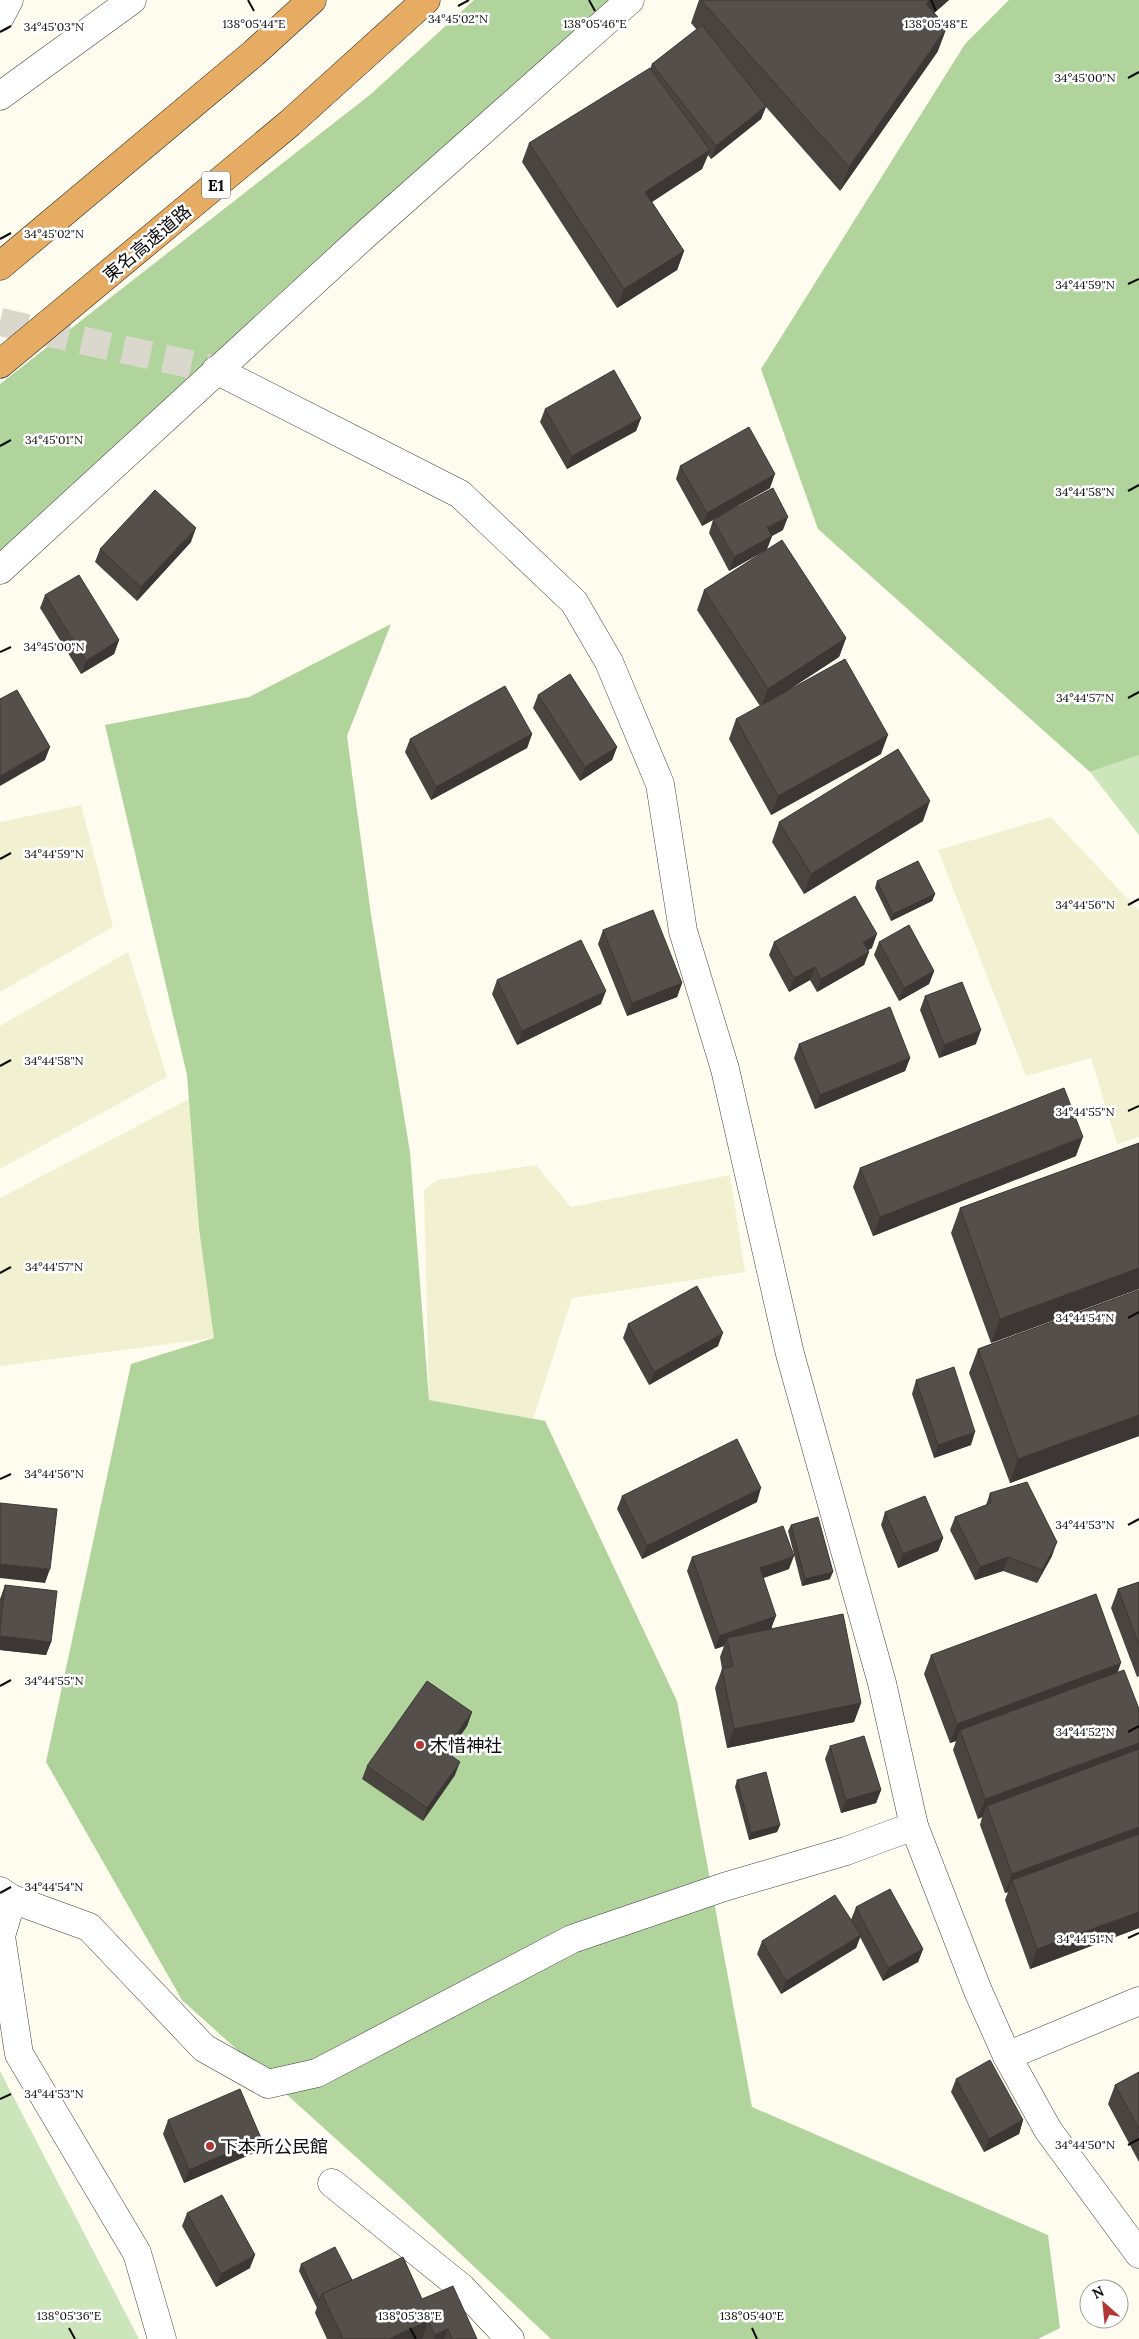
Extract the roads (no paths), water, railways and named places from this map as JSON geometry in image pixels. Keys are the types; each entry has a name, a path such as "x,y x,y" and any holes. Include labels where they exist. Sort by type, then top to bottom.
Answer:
{"highway":[{"path":"0,266 254,53 312,0"},
{"name":"東名高速道路","path":"0,364 290,123 426,0"}],"street":[{"path":"0,17 9,0"},
{"path":"1,87 132,0"},
{"path":"0,570 373,227 630,0"},
{"path":"216,370 460,494 574,602 609,662 660,784 683,931 725,1069 790,1354 882,1683 914,1826 978,1991 1007,2056 1048,2130 1139,2254"},
{"path":"162,2339 137,2253 19,2054 0,1936 6,1895 89,1927 204,2048 268,2084 317,2073 572,1939 724,1887 846,1851 914,1826"},
{"path":"1007,2056 1139,2001"},
{"path":"332,2183 462,2288 510,2339"}],"tunnel":[{"path":"0,322 216,370"}],"place":[{"name":"木惜神社","path":"420,1745"},
{"name":"下本所公民館","path":"210,2146"}]}
